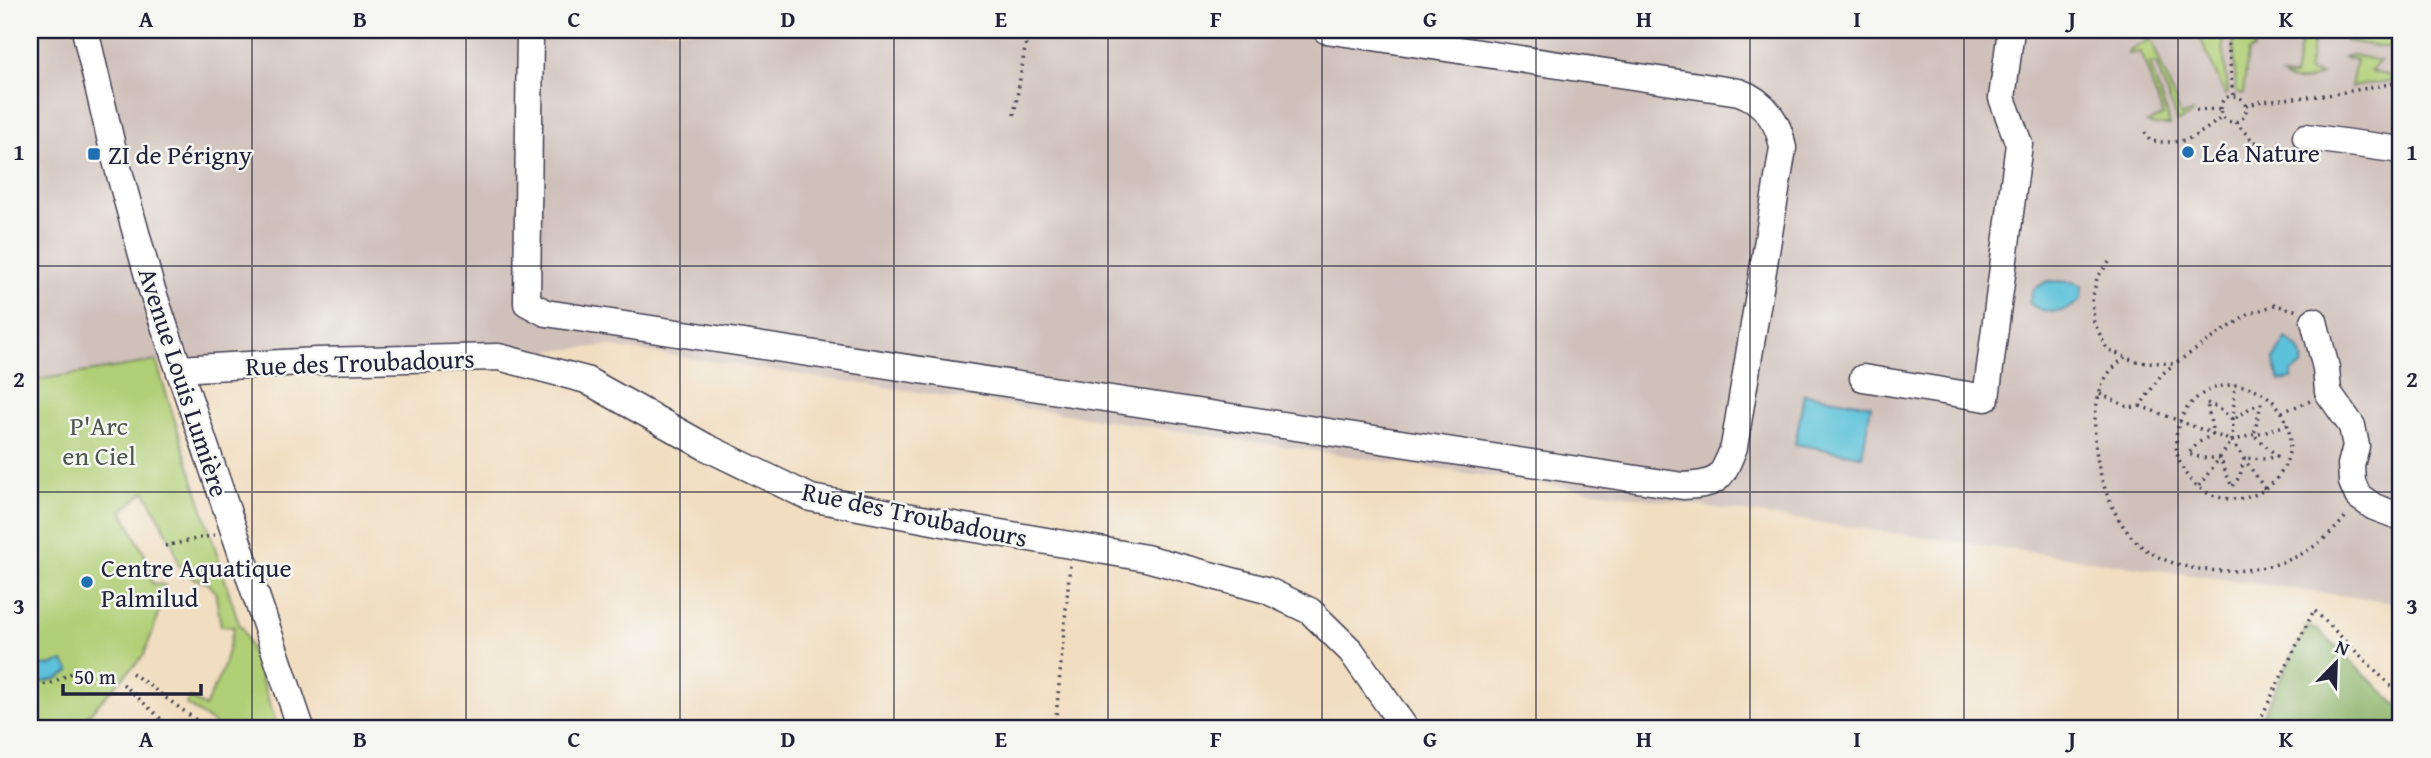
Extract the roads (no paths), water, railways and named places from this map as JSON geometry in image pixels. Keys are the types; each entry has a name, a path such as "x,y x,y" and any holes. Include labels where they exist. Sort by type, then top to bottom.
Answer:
{"street":[{"name":"Avenue Louis Lumière","path":"85,30 115,159 151,286 301,728"},
{"path":"530,30 527,303 546,313 1684,486 1703,485 1717,480 1734,447 1783,148 1780,131 1767,111 1753,97 1740,92 1326,30"},
{"path":"1863,378 1986,398 2019,144 2002,98 2011,30"},
{"path":"2298,147 2401,150"},
{"path":"2314,321 2326,368 2328,392 2352,426 2356,446 2351,466 2352,482 2358,496 2374,507 2401,517"},
{"name":"Rue des Troubadours","path":"179,369 317,361 499,357 586,380 706,447 811,498 1146,558 1266,590 1310,611 1351,652 1405,728"}],"water":[{"path":"2048,281 2082,285 2081,300 2056,312 2042,310 2029,303 2033,289"},
{"path":"2286,338 2299,350 2302,366 2292,372 2292,379 2280,381 2274,359"},
{"path":"1804,394 1871,405 1862,456 1795,444"},
{"path":"63,661 70,671 57,679 30,685 32,676 41,666"}],"place":[{"name":"Léa Nature","path":"2188,152"},
{"name":"ZI de Périgny","path":"94,154"},
{"name":"Centre Aquatique Palmilud","path":"87,582"}],"park label":[{"name":"P'Arc en Ciel","path":"99,440"}]}
